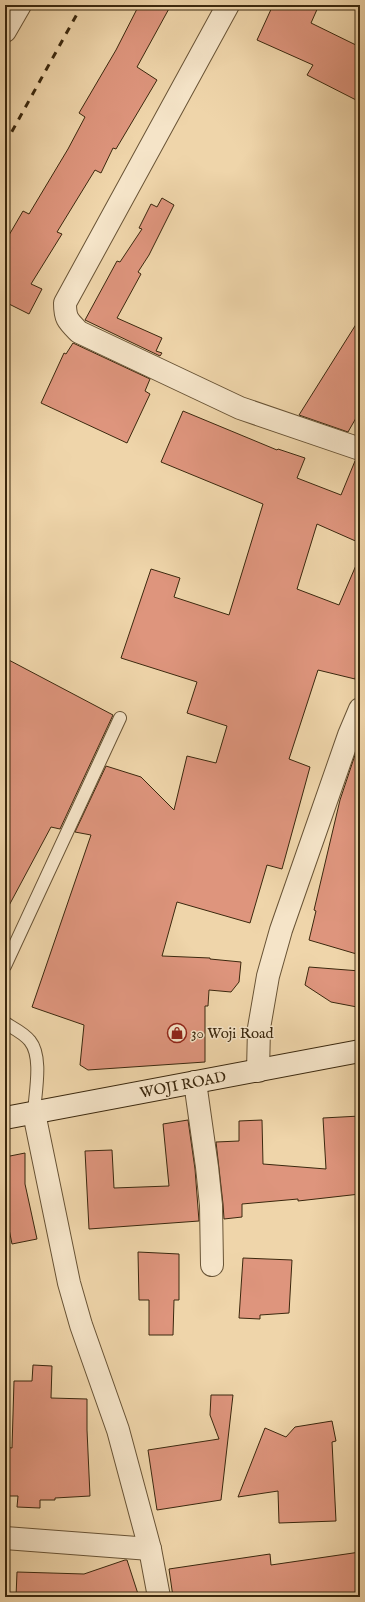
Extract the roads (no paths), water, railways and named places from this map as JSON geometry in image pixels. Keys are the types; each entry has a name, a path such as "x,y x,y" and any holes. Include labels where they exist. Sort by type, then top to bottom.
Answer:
{"street":[{"path":"5,31 20,5"},
{"path":"228,5 64,303 65,315 69,322 79,332 240,408 360,449"},
{"path":"258,1071 259,1028 268,976 281,930 349,735 360,709"},
{"name":"WOJI ROAD","path":"5,1118 360,1051"},
{"path":"195,1082 211,1205 212,1265"},
{"path":"34,1113 71,1290 81,1326 114,1416 150,1549 159,1597"},
{"path":"5,1538 150,1549"}],"lane":[{"path":"5,966 120,718"},
{"path":"5,1023 29,1040 36,1050 37,1061 34,1113"}],"railway":[{"path":"5,144 82,5"}],"place":[{"name":"30 Woji Road","path":"177,1033"}]}
